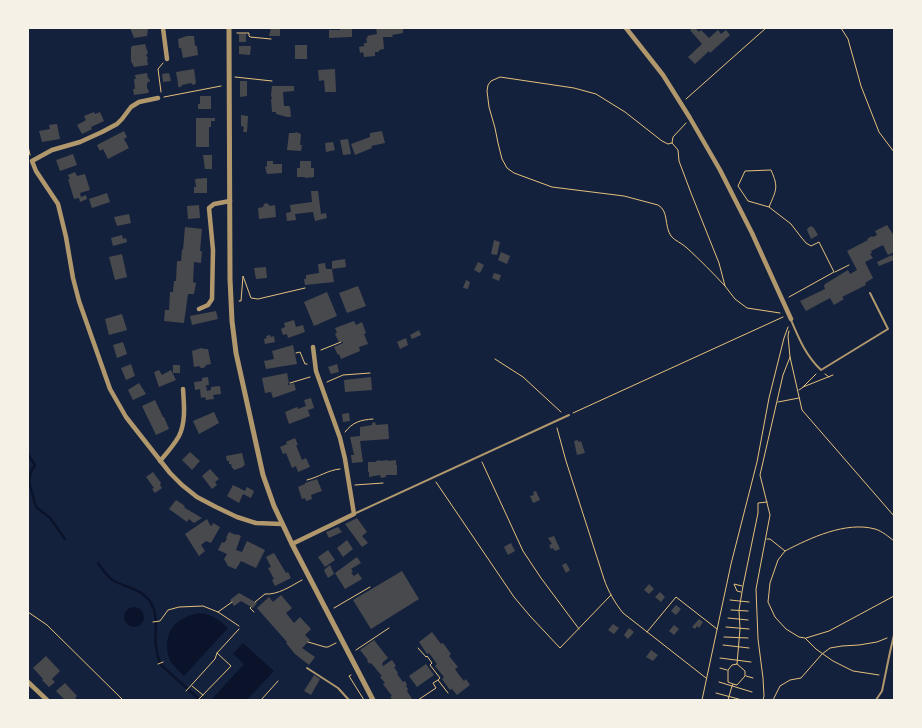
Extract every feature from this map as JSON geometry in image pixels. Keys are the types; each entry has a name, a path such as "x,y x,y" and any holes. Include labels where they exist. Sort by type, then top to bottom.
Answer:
{"street":[{"path":"163,28 167,59"},
{"path":"229,28 232,321 236,353 250,419 268,491 282,524 373,700"},
{"path":"626,28 663,75 682,103 720,170 752,233 789,317"},
{"path":"158,98 138,102 131,107 117,124 80,142 52,150 30,162 58,204 73,278 91,336 110,389 126,417 160,461 182,485 198,497 237,517 256,523 282,524"},
{"path":"199,309 211,302 213,293 213,250 210,208 214,204 230,201"},
{"path":"292,544 354,514 340,438 321,384 313,350"},
{"path":"160,461 180,434 184,414 183,389"},
{"path":"28,682 47,700"}],"lane":[{"path":"789,317 802,346 812,362 821,370 888,329 870,294"},
{"path":"354,514 563,416 569,415"},
{"path":"876,700 882,691 894,635"},
{"path":"308,668 338,688 349,700"}],"path":[{"path":"682,103 766,28"},
{"path":"841,28 848,39 861,86 879,132 894,152"},
{"path":"241,33 249,33 250,37 271,39"},
{"path":"167,59 158,68 162,98 229,84"},
{"path":"239,77 272,81"},
{"path":"672,142 668,144 662,141 625,112 596,94 574,88 500,77 488,84 486,91 489,107 496,128 502,159 507,168 514,173 552,186 624,196 658,205 665,212 670,234 709,269 735,299 747,308 778,313"},
{"path":"690,118 672,137 672,142 678,150 688,185 719,263 725,286"},
{"path":"28,146 30,162"},
{"path":"769,207 776,190 776,181 771,170 746,171 738,186 748,201 769,207 791,224 806,243 811,246 818,242 834,272"},
{"path":"782,301 849,265"},
{"path":"231,302 240,301 243,276 251,298 258,299 305,288"},
{"path":"789,317 790,357 802,410 894,516"},
{"path":"569,415 789,317"},
{"path":"702,700 731,564 757,462 789,317"},
{"path":"313,350 341,342"},
{"path":"296,353 300,352 305,364 315,362"},
{"path":"763,700 764,687 757,630 756,589 770,515 760,475 783,375 790,357"},
{"path":"495,358 523,377 563,416 557,426 559,435 606,585 619,608 707,679"},
{"path":"802,388 821,370"},
{"path":"321,384 343,375 370,373"},
{"path":"290,383 318,374"},
{"path":"798,390 833,375"},
{"path":"777,403 800,398"},
{"path":"340,438 352,424 373,419"},
{"path":"480,456 523,551 579,630"},
{"path":"307,480 329,471 346,468"},
{"path":"433,478 514,597 560,648 612,595"},
{"path":"349,486 383,483"},
{"path":"737,664 732,665 728,670 728,682 733,685 737,685 745,676 745,671 737,664 740,629 739,610 758,513 758,503 767,502"},
{"path":"894,542 877,529 859,527 836,530 802,542 785,551 778,560 770,583 768,602 775,617 786,629 799,637 805,638 829,631 894,596"},
{"path":"766,538 785,551"},
{"path":"255,602 265,594 277,593 298,583"},
{"path":"742,592 736,591 734,584 743,586"},
{"path":"327,612 370,587"},
{"path":"648,632 676,597 718,630"},
{"path":"730,600 749,602"},
{"path":"218,612 232,602"},
{"path":"153,622 160,621 168,610 179,607 203,606 218,612 239,627 217,653 216,659 186,691"},
{"path":"251,607 254,612"},
{"path":"731,610 748,611"},
{"path":"28,612 47,625 123,700"},
{"path":"728,618 748,620"},
{"path":"726,627 749,630"},
{"path":"349,655 389,628"},
{"path":"773,700 780,686 790,680 801,678 822,654 830,648 877,642 894,635"},
{"path":"724,637 748,638"},
{"path":"805,638 833,662 853,671 886,676"},
{"path":"308,642 325,647 336,644"},
{"path":"723,645 749,648"},
{"path":"418,648 432,663 430,665 448,693"},
{"path":"198,700 231,666 217,653"},
{"path":"720,658 751,662"},
{"path":"158,664 164,662"},
{"path":"720,668 728,670"},
{"path":"351,674 349,676 364,700"},
{"path":"745,676 753,678"},
{"path":"418,700 436,688 433,683 438,680"},
{"path":"261,700 278,681"},
{"path":"719,682 752,692"},
{"path":"728,700 733,685"},
{"path":"191,686 202,696"},
{"path":"716,693 742,700"}],"water":[{"path":"130,607 138,607 144,613 144,621 138,627 130,627 124,621 124,613"},
{"path":"198,613 215,618 228,628 184,676 169,659 168,638 176,623"},
{"path":"243,643 274,671 247,700 211,700 244,664 233,654"}],"building":[{"path":"130,28 146,28 148,29 147,36 134,38"},
{"path":"271,28 280,28 280,36 269,36"},
{"path":"340,28 352,28 352,37 329,38 329,30 340,30"},
{"path":"376,28 403,28 403,33 392,35 393,37 383,37 384,49 375,52 375,56 364,57 363,52 360,53 359,47 367,43 367,36 377,34"},
{"path":"693,28 699,32 701,30 709,38 718,30 721,34 726,30 730,35 695,64 688,57 702,44 690,30"},
{"path":"239,34 246,34 246,42 239,42"},
{"path":"194,36 198,55 183,58 178,39"},
{"path":"145,44 148,53 146,55 148,65 134,67 131,61 131,48 132,46"},
{"path":"295,45 307,45 307,59 295,59"},
{"path":"239,46 251,46 250,55 239,54"},
{"path":"194,69 196,83 179,87 176,72"},
{"path":"335,69 336,92 325,92 324,80 319,81 318,70"},
{"path":"147,73 150,80 147,83 148,93 134,95 135,75"},
{"path":"169,73 171,81 163,82 162,74"},
{"path":"240,81 247,81 247,96 240,97"},
{"path":"272,86 294,86 294,91 283,92 284,106 290,107 291,117 272,112"},
{"path":"200,96 211,96 211,109 198,109"},
{"path":"94,112 95,114 100,112 104,121 82,134 77,125 86,120 84,116"},
{"path":"241,115 248,116 247,132 243,132 244,127 241,126"},
{"path":"196,118 215,118 215,121 211,121 211,127 209,127 209,147 196,147"},
{"path":"57,124 60,139 42,142 39,131 50,129 49,125"},
{"path":"124,131 127,137 124,139 129,148 108,159 103,149 100,151 97,145"},
{"path":"382,131 385,143 371,146 372,148 355,155 351,144 370,137 370,133"},
{"path":"296,132 301,134 301,151 287,150 289,133"},
{"path":"348,139 351,154 343,155 340,140"},
{"path":"333,142 335,150 326,152 325,143"},
{"path":"73,154 77,165 60,171 56,160"},
{"path":"203,155 212,155 212,169 205,169"},
{"path":"267,161 273,161 273,164 282,164 282,173 267,174 265,167 267,166"},
{"path":"300,161 311,161 311,168 314,168 314,177 297,177 297,168 300,168"},
{"path":"75,172 77,176 85,174 90,190 80,193 81,197 86,195 87,199 80,202 79,198 74,199 68,179 70,179 68,175"},
{"path":"207,178 207,193 194,193 194,187 196,187 195,179"},
{"path":"311,191 318,191 321,214 326,213 327,218 315,221 313,212 295,214 296,220 287,221 286,213 291,212 290,205 312,202"},
{"path":"107,193 110,202 92,208 89,199"},
{"path":"267,203 270,206 275,205 276,217 259,219 258,208 263,207"},
{"path":"199,205 200,218 188,219 187,206"},
{"path":"129,214 131,223 117,226 114,217"},
{"path":"887,225 894,236 894,252 888,255 883,245 871,251 872,253 870,254 873,258 865,262 873,278 865,283 866,285 842,297 844,299 834,305 830,298 806,311 800,301 825,289 825,284 848,270 850,274 857,270 847,251 877,235 875,231"},
{"path":"811,226 818,235 811,239 807,230"},
{"path":"185,227 202,229 201,263 194,262 193,282 196,283 194,294 188,294 184,323 164,321 165,310 169,310 170,292 173,292 174,281 176,281 177,261 181,261"},
{"path":"122,235 123,239 126,238 127,242 113,246 111,238"},
{"path":"494,240 500,242 497,255 491,254"},
{"path":"501,252 510,256 507,264 498,260"},
{"path":"122,254 127,277 115,280 109,257"},
{"path":"892,255 894,260 879,266 877,262"},
{"path":"345,259 346,267 332,269 332,261"},
{"path":"478,262 484,265 480,273 474,270"},
{"path":"325,263 326,269 332,269 334,282 305,285 304,279 306,279 306,275 319,273 318,264"},
{"path":"266,267 267,278 256,279 254,268"},
{"path":"494,273 501,275 499,281 492,278"},
{"path":"466,280 470,282 468,289 463,288"},
{"path":"358,286 366,306 347,313 339,293"},
{"path":"327,292 337,316 314,326 304,302"},
{"path":"216,311 218,319 192,325 190,316"},
{"path":"122,314 127,330 109,335 105,319"},
{"path":"294,320 296,327 303,325 305,332 288,338 287,334 283,335 281,329 285,327 284,323"},
{"path":"354,321 356,325 362,322 368,344 359,347 360,351 341,359 334,347 343,343 342,341 339,342 335,334 337,333 335,328"},
{"path":"419,330 421,335 412,339 410,335"},
{"path":"270,335 271,337 274,336 275,342 265,344 264,339"},
{"path":"406,338 408,345 400,349 397,342"},
{"path":"123,342 127,354 117,358 113,345"},
{"path":"293,345 297,364 266,369 264,361 274,359 272,351"},
{"path":"201,348 208,349 211,364 203,368 199,366 194,367 192,351"},
{"path":"131,364 135,376 126,380 121,368"},
{"path":"337,364 339,372 331,374 328,367"},
{"path":"173,365 180,365 180,373 173,373"},
{"path":"159,370 162,375 171,370 176,380 159,387 154,372"},
{"path":"287,373 288,385 294,383 296,390 273,398 271,392 265,393 262,378"},
{"path":"208,377 209,385 206,385 207,391 211,390 211,387 220,386 221,394 213,395 214,399 206,400 205,397 201,398 200,389 195,390 194,382 202,381 202,378"},
{"path":"371,377 372,390 345,392 344,380"},
{"path":"139,383 146,394 133,400 128,390"},
{"path":"311,398 314,408 308,410 310,416 289,424 285,412 297,407 298,409 306,406 304,400"},
{"path":"155,400 169,429 156,435 142,406"},
{"path":"214,412 219,423 199,434 193,421"},
{"path":"349,413 350,421 343,422 342,414"},
{"path":"375,422 376,425 388,424 389,439 360,441 363,462 352,463 351,455 354,455 350,437 360,436 360,427 372,425"},
{"path":"295,438 302,460 306,458 310,467 298,472 296,466 292,468 286,453 283,454 280,447"},
{"path":"578,440 578,442 581,441 585,453 577,455 574,441"},
{"path":"190,452 200,461 192,470 182,460"},
{"path":"242,453 245,465 234,470 229,461 227,461 226,456"},
{"path":"396,460 397,475 386,475 386,477 381,478 380,475 369,477 368,462"},
{"path":"210,469 219,479 215,482 217,485 212,489 202,476"},
{"path":"153,472 161,483 162,488 155,493 152,489 154,488 146,477"},
{"path":"317,479 322,491 311,495 312,499 306,501 305,498 302,499 298,487"},
{"path":"233,485 245,491 247,487 254,491 251,498 243,494 239,503 227,496"},
{"path":"536,491 540,500 533,503 530,496 534,495 533,492"},
{"path":"176,500 202,518 194,523 189,519 187,522 169,509"},
{"path":"357,518 367,532 362,536 368,543 362,547 345,524"},
{"path":"207,519 210,525 212,526 213,523 220,527 211,543 206,541 201,545 205,551 199,556 185,534"},
{"path":"338,527 342,532 329,538 326,532"},
{"path":"229,532 241,536 236,550 242,552 247,541 265,550 256,568 241,561 236,569 228,566 224,559 227,554 218,550 222,542 224,543 227,539"},
{"path":"554,536 560,549 555,551 553,548 551,549 549,545 552,544 548,538"},
{"path":"347,540 353,549 343,557 337,548"},
{"path":"511,543 515,551 508,555 504,547"},
{"path":"328,550 335,560 325,567 318,557"},
{"path":"274,553 291,578 275,586 272,580 274,579 268,568 271,567 266,557"},
{"path":"357,557 361,563 351,569 353,572 351,573 354,576 358,573 362,579 345,589 335,573"},
{"path":"566,563 570,570 566,573 562,565"},
{"path":"330,565 334,574 328,578 324,570"},
{"path":"402,571 419,599 371,629 353,600"},
{"path":"649,584 654,589 649,594 644,590"},
{"path":"660,592 665,597 661,602 655,597"},
{"path":"239,593 257,603 253,608 241,601 234,606 230,600"},
{"path":"281,595 292,608 286,613 294,623 300,617 311,629 305,635 310,640 302,648 315,657 309,665 295,654 257,608 269,597 273,602"},
{"path":"676,605 681,609 676,615 671,611"},
{"path":"699,619 703,622 699,628 697,626 695,629 692,627"},
{"path":"613,624 619,628 614,634 608,630"},
{"path":"674,625 679,629 674,635 669,631"},
{"path":"629,628 634,632 628,639 624,635"},
{"path":"432,632 451,654 449,656 458,667 455,669 459,675 464,681 466,679 470,685 457,695 452,689 450,690 442,679 444,677 435,666 437,664 419,642"},
{"path":"374,640 388,658 382,665 392,660 396,666 394,667 397,674 407,685 407,691 411,700 393,700 383,684 385,683 380,677 382,676 367,661 360,650"},
{"path":"651,650 658,655 653,661 646,657"},
{"path":"46,656 60,671 52,679 55,682 49,687 33,668"},
{"path":"426,664 434,675 417,687 409,676"},
{"path":"314,675 320,679 311,695 304,691"},
{"path":"65,683 77,696 75,698 78,700 65,700 56,691"}],"waterway":[{"path":"28,454 35,465 31,471 29,482 36,507 50,518 65,539"},
{"path":"98,563 112,579 139,592 151,603 156,619 156,646 161,665 200,700"}]}
